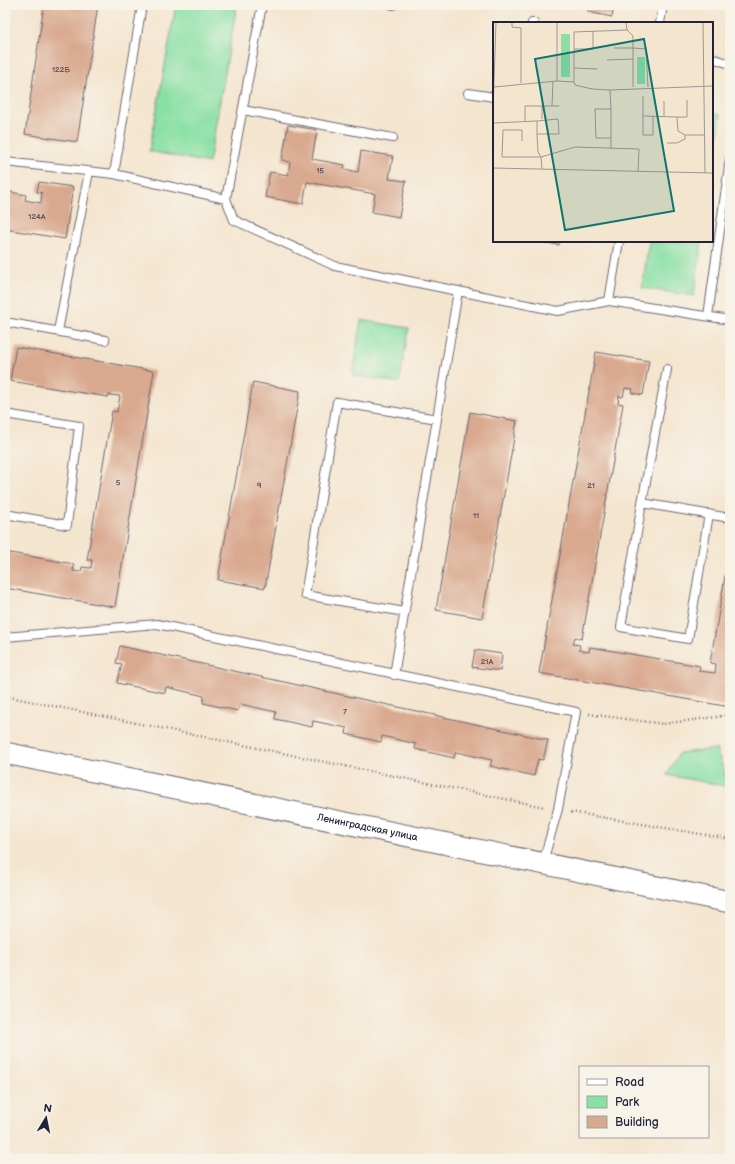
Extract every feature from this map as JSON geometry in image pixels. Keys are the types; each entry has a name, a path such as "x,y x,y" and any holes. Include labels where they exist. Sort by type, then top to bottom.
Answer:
{"street":[{"name":"Ленинградская улица","path":"5,753 730,902"}],"lane":[{"path":"114,174 142,5"},
{"path":"262,5 226,199 234,220 335,266 458,291 558,311 609,301 730,320"},
{"path":"660,22 664,5"},
{"path":"713,58 730,64"},
{"path":"468,93 493,97"},
{"path":"242,110 393,138"},
{"path":"708,316 730,159"},
{"path":"5,162 114,174 226,199"},
{"path":"58,331 89,172"},
{"path":"609,301 619,242"},
{"path":"394,675 458,291"},
{"path":"5,322 105,340"},
{"path":"667,370 642,502 621,627 688,639 709,514"},
{"path":"404,612 304,595 337,402 437,418"},
{"path":"5,414 79,426 67,525 5,514"},
{"path":"642,502 730,518"},
{"path":"5,637 157,624 576,712 558,810 543,863"}],"path":[{"path":"5,696 558,810 730,839"},
{"path":"576,712 664,724 730,715"}],"green space":[{"path":"176,5 237,5 209,163 149,151"},
{"path":"713,113 721,115 713,170"},
{"path":"649,242 702,242 694,296 642,288"},
{"path":"361,320 409,328 399,383 352,375"},
{"path":"716,749 730,787 667,775 679,753"}],"building":[{"path":"44,5 98,5 77,142 25,134"},
{"path":"589,5 614,5 612,17 588,12"},
{"path":"288,125 317,130 312,159 345,165 344,169 358,172 361,151 393,156 389,179 406,181 399,217 372,212 375,194 307,182 303,204 265,197 270,172 288,175 290,162 282,160"},
{"path":"39,182 73,187 65,239 5,229 5,191 26,195 25,200 41,203 42,193 37,192"},
{"path":"545,242 560,242 559,245"},
{"path":"16,347 154,371 115,607 5,588 5,552 74,564 73,571 81,572 82,567 91,568 92,560 87,560 112,411 117,412 120,396 109,395 108,397 10,381"},
{"path":"596,352 649,361 643,395 632,393 633,389 625,388 623,397 619,396 618,403 623,404 582,639 575,637 573,644 580,645 579,650 589,652 590,647 700,666 699,671 715,673 716,664 710,663 727,565 730,566 730,707 539,673"},
{"path":"253,382 300,391 265,588 218,580"},
{"path":"470,412 517,421 482,618 436,610"},
{"path":"120,646 548,740 543,760 538,759 534,776 490,766 492,760 456,752 454,758 415,749 416,744 382,736 381,742 346,734 347,728 313,721 312,727 275,719 276,712 240,704 238,711 203,703 204,696 166,687 165,693 117,683 122,664 116,663"},
{"path":"475,650 502,654 500,671 472,667"}]}
